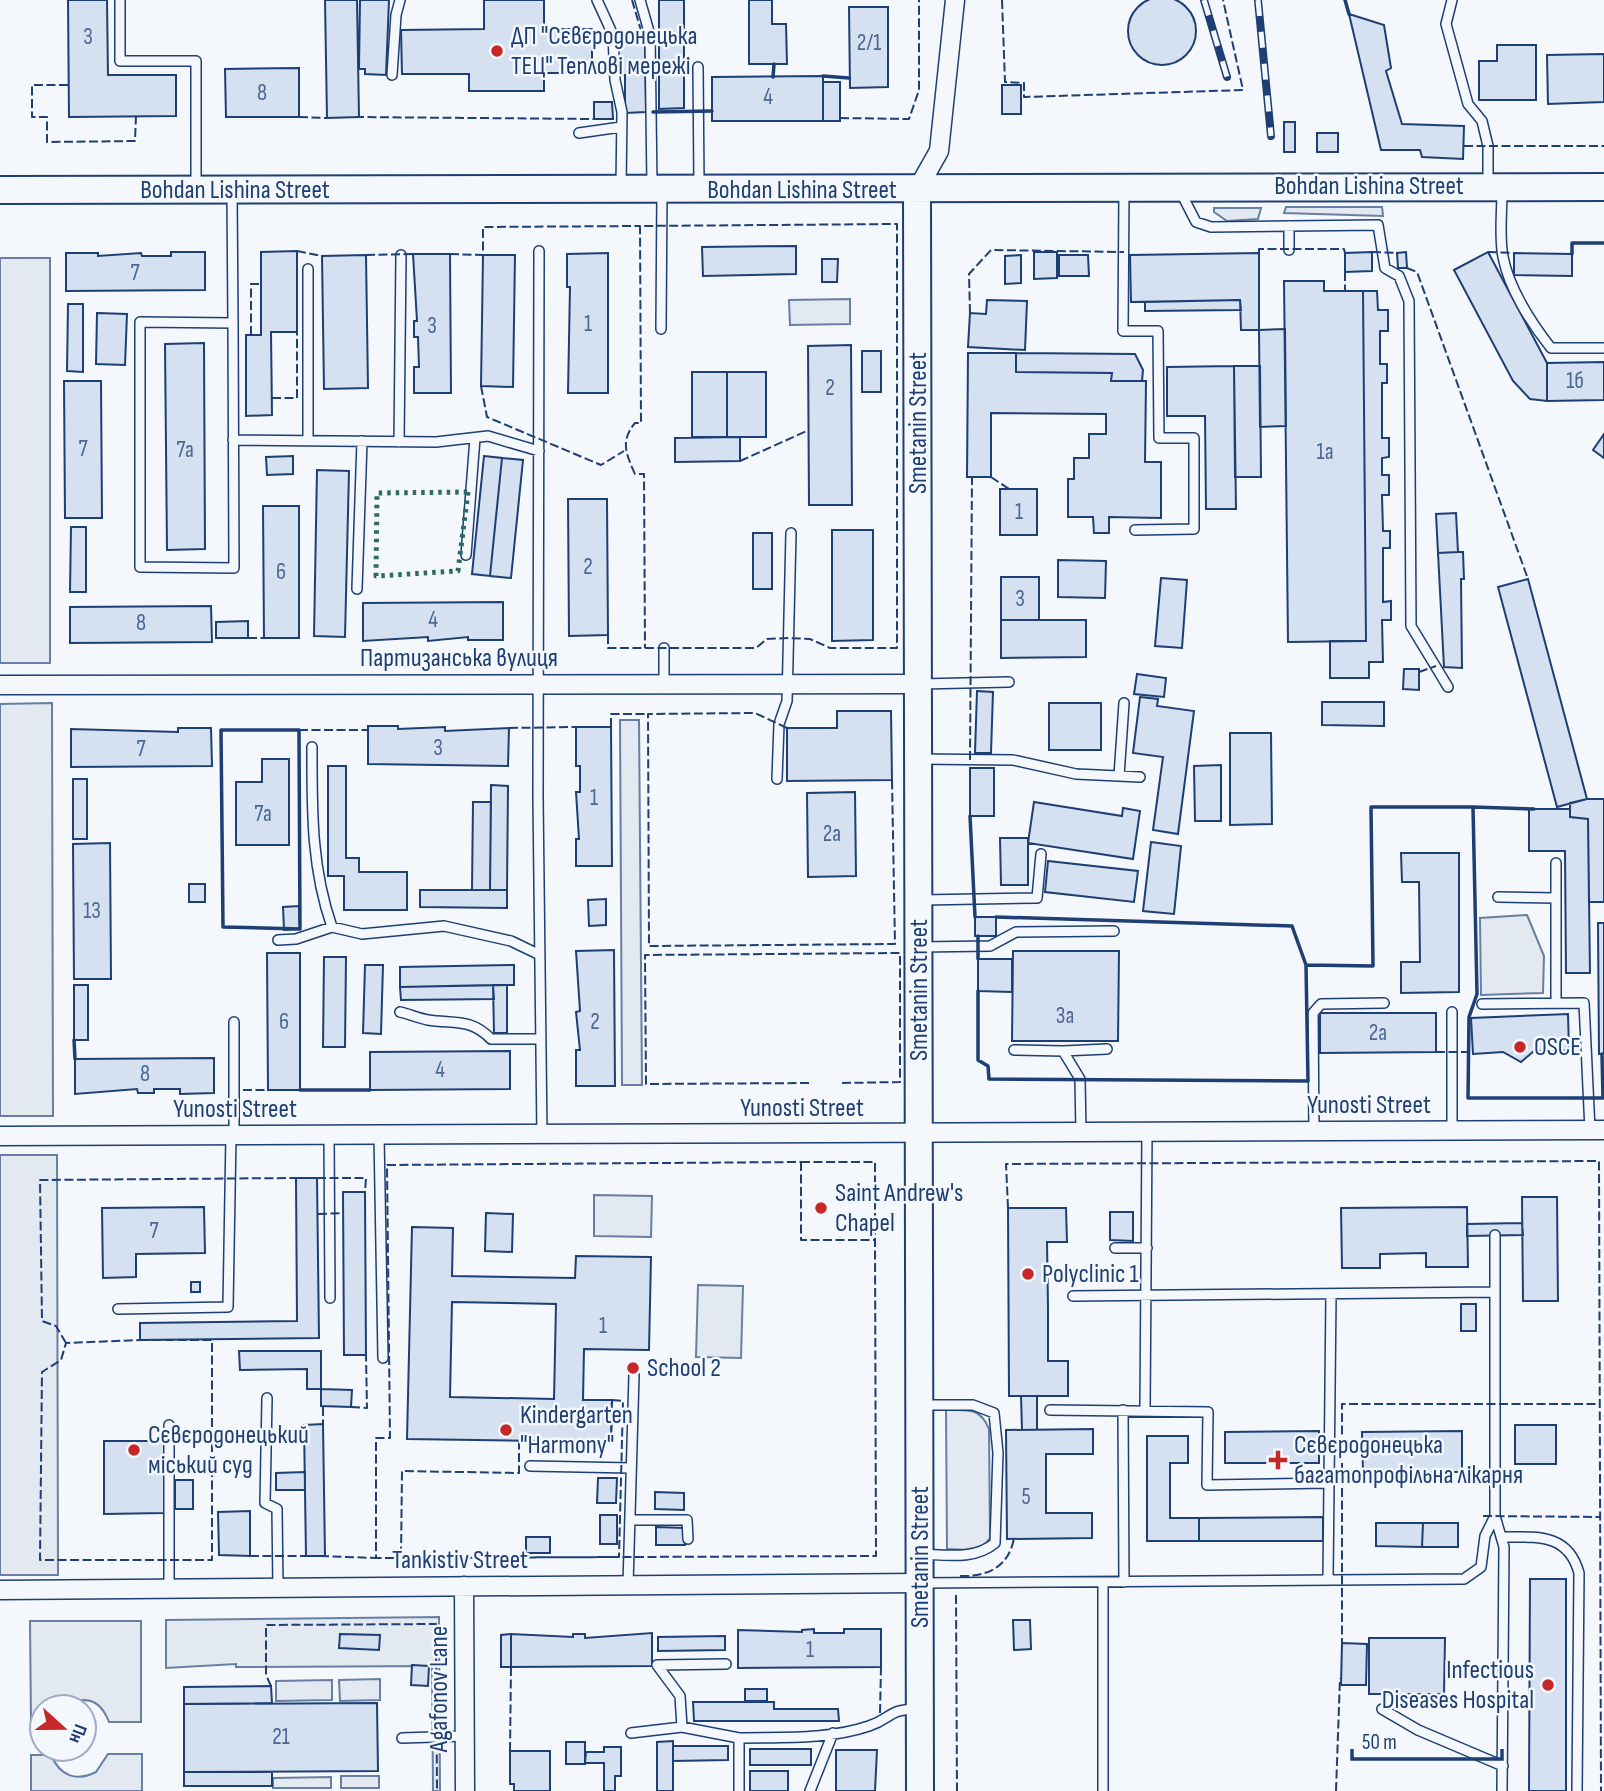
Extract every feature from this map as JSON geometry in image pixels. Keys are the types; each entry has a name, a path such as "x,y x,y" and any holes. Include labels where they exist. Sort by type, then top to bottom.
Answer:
{"street":[{"path":"917,190 939,151 955,0"},
{"name":"Bohdan Lishina Street","path":"0,190 1604,187"},
{"name":"Smetanin Street","path":"917,190 920,1791"},
{"name":"Партизанська вулиця","path":"0,685 918,684"},
{"name":"Yunosti Street","path":"0,1136 1597,1130"},
{"name":"Tankistiv Street","path":"0,1590 920,1583"},
{"name":"Agafonov Lane","path":"464,1586 465,1791"}],"lane":[{"path":"120,0 120,61 195,61 196,190"},
{"path":"393,75 396,15 400,0"},
{"path":"597,0 613,35 621,127 621,190"},
{"path":"640,0 650,35 661,329"},
{"path":"1452,0 1446,24 1468,104 1482,121 1495,186 1503,255 1510,279 1538,332 1551,348 1604,348"},
{"path":"698,67 699,190"},
{"path":"579,133 621,127"},
{"path":"1124,188 1124,331 1158,331 1159,438 1194,438 1194,529 1135,530"},
{"path":"1178,188 1196,222 1211,228 1378,225 1385,268 1399,276 1409,301 1411,626 1448,687"},
{"path":"232,190 233,323 233,440 234,568 140,567 140,322 233,323"},
{"path":"1289,226 1289,250"},
{"path":"539,251 542,1135"},
{"path":"399,442 401,255"},
{"path":"308,269 308,440"},
{"path":"233,440 399,442 488,436 538,451"},
{"path":"466,555 475,438"},
{"path":"357,589 362,441"},
{"path":"777,779 779,724 787,701 791,533"},
{"path":"664,648 664,684"},
{"path":"918,684 1009,682"},
{"path":"1119,776 1124,703"},
{"path":"312,747 312,832 317,877 332,927"},
{"path":"918,760 1013,760 1076,774 1140,777"},
{"path":"919,900 1037,898 1041,854"},
{"path":"1556,863 1556,1003"},
{"path":"1498,897 1556,898"},
{"path":"278,940 296,939 332,927 362,934 444,926 511,942 540,955"},
{"path":"919,947 990,946 1016,932 1114,931"},
{"path":"1314,1132 1313,1013 1321,1004 1384,1003"},
{"path":"1482,1004 1584,1003 1597,1130"},
{"path":"400,1012 428,1020 452,1020 480,1027 491,1039 541,1039"},
{"path":"1452,1012 1452,1131"},
{"path":"118,1309 228,1307 234,1022"},
{"path":"1013,1050 1107,1049"},
{"path":"1063,1051 1080,1079 1081,1133"},
{"path":"1145,1410 1147,1132"},
{"path":"329,1135 330,1298"},
{"path":"379,1135 383,1358"},
{"path":"1495,1235 1495,1516 1504,1546 1502,1791"},
{"path":"1115,1248 1147,1248"},
{"path":"1073,1296 1495,1293"},
{"path":"1328,1579 1331,1294"},
{"path":"628,1585 634,1375"},
{"path":"267,1398 265,1503 277,1509 278,1588"},
{"path":"920,1405 984,1407 994,1413 998,1453 995,1543 985,1552 970,1555 920,1554"},
{"path":"1050,1410 1208,1412 1207,1485 1327,1483"},
{"path":"1123,1410 1124,1582"},
{"path":"169,1425 169,1589"},
{"path":"530,1466 631,1468"},
{"path":"920,1583 1464,1579 1481,1567 1485,1536 1495,1516"},
{"path":"631,1520 688,1520 688,1539"},
{"path":"1502,1537 1555,1541 1566,1547 1576,1560 1579,1573 1577,1791"},
{"path":"1103,1582 1103,1791"},
{"path":"681,1727 680,1696 657,1665 726,1664"},
{"path":"631,1733 681,1727 739,1738 806,1737 871,1726 897,1709 920,1709"},
{"path":"1382,1709 1418,1730 1503,1766"},
{"path":"810,1791 833,1733"},
{"path":"402,1738 465,1736"},
{"path":"739,1738 739,1791"}],"shaded area":[{"path":"1286,207 1382,207 1383,216 1284,213"},
{"path":"1214,208 1261,208 1258,219 1227,221 1214,212"},
{"path":"0,258 50,258 50,663 0,663"},
{"path":"850,299 850,324 790,325 789,300"},
{"path":"52,703 53,1116 0,1116 0,704"},
{"path":"620,720 639,720 642,1085 622,1085"},
{"path":"1527,915 1544,956 1543,993 1481,995 1480,918"},
{"path":"0,1155 57,1155 58,1575 0,1575"},
{"path":"594,1195 652,1196 651,1237 594,1236"},
{"path":"698,1285 743,1286 741,1358 696,1357"},
{"path":"946,1410 977,1413 989,1429 990,1538 981,1546 971,1549 947,1549"},
{"path":"439,1617 440,1791 433,1791 432,1666 236,1667 236,1664 166,1668 166,1620"},
{"path":"30,1621 141,1621 141,1722 109,1722 98,1706 98,1693 31,1693"},
{"path":"380,1679 380,1700 340,1701 339,1680"},
{"path":"332,1680 332,1700 276,1701 276,1681"},
{"path":"108,1754 142,1754 142,1791 31,1791 31,1763 56,1763 64,1772 75,1777 96,1772"},
{"path":"341,1776 379,1776 379,1788 341,1788"},
{"path":"331,1777 331,1788 273,1788 273,1778"}],"building":[{"path":"1162,-3 1175,0 1186,7 1193,18 1196,31 1193,44 1186,55 1175,62 1162,65 1149,62 1138,55 1131,44 1128,31 1131,18 1138,7 1149,0"},
{"path":"68,0 107,0 108,75 176,75 176,116 69,117"},
{"path":"325,0 357,0 359,117 327,118"},
{"path":"360,0 389,0 386,75 365,74 365,69 359,69"},
{"name":"ДП \"Сєвєродонецька ТЕЦ\" Теплові мережі","path":"484,0 544,0 544,29 592,29 592,73 544,73 544,91 469,91 469,74 402,74 401,30 484,29"},
{"path":"659,0 684,0 684,108 659,109"},
{"path":"749,0 772,0 772,24 786,24 787,64 749,64"},
{"path":"849,7 888,7 888,87 850,88"},
{"path":"1349,14 1384,25 1391,68 1386,71 1402,124 1464,126 1463,159 1422,157 1420,150 1381,150"},
{"path":"618,44 645,44 646,112 625,113 625,75 618,75"},
{"path":"1497,45 1536,45 1536,100 1479,100 1479,61 1497,61"},
{"path":"1604,54 1604,102 1548,104 1547,55"},
{"path":"299,68 299,117 226,117 225,69"},
{"path":"823,76 823,121 712,121 712,77"},
{"path":"823,82 840,82 840,121 823,121"},
{"path":"1002,85 1021,85 1021,114 1002,114"},
{"path":"594,102 612,102 613,119 594,119"},
{"path":"1284,122 1295,122 1295,152 1284,152"},
{"path":"1317,133 1338,133 1338,152 1317,152"},
{"path":"796,246 796,274 703,276 702,247"},
{"path":"297,251 297,332 271,332 272,415 246,416 246,335 261,335 261,252"},
{"path":"171,252 205,252 205,290 66,291 66,253 98,253 98,256 141,253 142,256 171,256"},
{"path":"1034,252 1057,252 1057,278 1034,279"},
{"path":"1372,252 1372,271 1345,272 1345,253"},
{"path":"1406,252 1407,268 1398,268 1397,253"},
{"path":"1488,252 1547,363 1547,401 1530,399 1513,381 1454,270"},
{"path":"608,253 608,393 568,393 570,287 567,287 567,254"},
{"path":"1259,253 1259,330 1241,330 1240,300 1131,302 1130,255"},
{"path":"1514,253 1572,254 1572,276 1514,275"},
{"path":"413,254 450,254 451,393 414,393 414,367 419,367 418,337 414,337 414,321 417,321"},
{"path":"366,255 368,388 324,389 322,256"},
{"path":"483,255 515,255 513,387 481,386"},
{"path":"1021,255 1021,283 1005,284 1005,256"},
{"path":"1059,255 1088,255 1089,276 1059,276"},
{"path":"822,259 838,259 837,282 822,282"},
{"path":"1284,281 1324,281 1324,291 1363,291 1366,641 1288,642"},
{"path":"1363,291 1377,291 1378,310 1388,310 1388,331 1380,331 1380,364 1387,364 1387,383 1382,383 1382,438 1389,438 1389,457 1382,458 1382,475 1389,475 1389,495 1382,495 1383,531 1390,531 1390,548 1383,548 1383,602 1391,601 1391,620 1382,620 1383,662 1369,662 1369,678 1330,678 1330,641 1366,641"},
{"path":"987,300 1027,301 1025,350 968,347 970,313 986,314"},
{"path":"1240,300 1241,310 1145,311 1145,302"},
{"path":"68,304 83,304 83,372 67,371"},
{"path":"97,313 127,314 125,365 96,364"},
{"path":"1285,329 1286,426 1260,427 1259,330"},
{"path":"204,343 205,549 167,550 165,344"},
{"path":"851,345 852,505 809,505 808,346"},
{"path":"862,351 881,351 881,392 862,392"},
{"path":"968,353 1016,353 1016,372 1112,373 1111,381 1146,381 1145,462 1161,462 1161,518 1109,517 1109,533 1094,533 1093,517 1068,517 1068,479 1074,479 1074,458 1089,458 1089,434 1106,434 1106,414 991,413 991,477 967,477"},
{"path":"1016,353 1135,354 1143,370 1142,381 1111,381 1112,373 1016,372"},
{"path":"1604,362 1604,400 1547,401 1547,363"},
{"path":"1234,366 1236,509 1206,509 1205,416 1167,416 1167,367"},
{"path":"1234,366 1260,366 1261,477 1235,477"},
{"path":"692,372 727,372 727,437 692,437"},
{"path":"727,372 766,372 766,437 727,437"},
{"path":"64,381 101,381 102,518 65,518"},
{"path":"1604,434 1604,458 1593,450"},
{"path":"740,437 740,461 675,462 675,438"},
{"path":"293,456 293,474 267,475 266,457"},
{"path":"484,456 502,458 490,576 472,574"},
{"path":"502,458 523,460 511,578 490,576"},
{"path":"317,470 349,471 345,637 314,636"},
{"path":"1000,489 1037,489 1037,535 1000,535"},
{"path":"568,499 607,499 608,635 569,636"},
{"path":"263,506 299,506 299,638 264,638"},
{"path":"1456,513 1458,552 1438,553 1436,514"},
{"path":"71,527 86,527 86,592 70,592"},
{"path":"832,530 873,530 873,640 832,641"},
{"path":"753,533 772,533 772,589 753,589"},
{"path":"1463,552 1462,668 1444,667 1438,553"},
{"path":"1058,560 1106,561 1105,598 1058,597"},
{"path":"1001,577 1039,577 1039,620 1001,620"},
{"path":"1161,578 1187,580 1182,648 1155,646"},
{"path":"1528,579 1587,799 1557,807 1498,587"},
{"path":"503,602 503,640 468,640 468,637 428,641 428,637 363,641 363,603"},
{"path":"211,606 212,642 70,643 70,607"},
{"path":"1001,620 1086,620 1086,657 1001,658"},
{"path":"248,621 248,638 216,638 216,622"},
{"path":"1404,669 1419,669 1419,690 1403,689"},
{"path":"1137,674 1166,678 1164,697 1134,694"},
{"path":"977,691 993,692 991,753 975,753"},
{"path":"1140,697 1158,699 1157,706 1194,711 1178,834 1153,830 1163,757 1133,753"},
{"path":"1322,702 1384,702 1384,726 1322,725"},
{"path":"1049,703 1101,703 1101,750 1049,750"},
{"path":"837,711 891,711 892,780 787,781 787,728 837,728"},
{"path":"368,726 398,726 398,729 445,727 445,731 509,728 508,766 368,764"},
{"path":"576,727 611,727 612,866 576,866 576,839 579,839 576,792 580,792 580,766 576,766"},
{"path":"178,728 211,728 212,766 71,767 71,729 178,732"},
{"path":"1230,733 1271,733 1272,824 1230,825"},
{"path":"262,759 289,759 289,845 236,845 236,782 262,782"},
{"path":"1221,765 1221,821 1195,821 1194,766"},
{"path":"328,766 346,766 346,858 359,858 359,872 407,872 407,910 344,910 344,876 328,876"},
{"path":"970,768 994,768 994,816 970,816"},
{"path":"73,779 87,779 87,839 73,839"},
{"path":"491,785 508,786 507,890 490,890"},
{"path":"855,792 856,876 808,877 807,793"},
{"path":"1604,799 1604,902 1589,902 1588,819 1570,817 1570,803"},
{"path":"473,802 491,802 490,890 472,890"},
{"path":"1034,802 1122,816 1123,808 1140,811 1133,859 1028,843"},
{"path":"1529,809 1570,809 1570,817 1588,819 1590,973 1566,973 1565,851 1529,851"},
{"path":"1000,838 1028,838 1028,885 1001,885"},
{"path":"1151,842 1181,846 1174,914 1143,911"},
{"path":"110,843 111,979 74,979 73,844"},
{"path":"1401,853 1459,853 1459,992 1401,993 1401,962 1420,962 1419,882 1402,882"},
{"path":"1048,861 1138,871 1134,902 1045,892"},
{"path":"189,884 205,884 205,902 189,902"},
{"path":"420,890 507,890 507,908 420,907"},
{"path":"606,899 606,925 589,926 588,900"},
{"path":"299,906 300,929 284,930 283,907"},
{"path":"975,917 996,917 996,936 975,936"},
{"path":"1598,923 1604,923 1604,1054 1599,1054"},
{"path":"614,950 615,1086 576,1086 576,1050 580,1050 576,1012 580,1011 576,951"},
{"path":"1013,951 1119,951 1118,1041 1012,1041"},
{"path":"267,953 300,953 300,1090 268,1090"},
{"path":"324,957 346,957 345,1047 323,1047"},
{"path":"978,959 1012,959 1012,992 978,991"},
{"path":"365,965 383,965 381,1034 363,1033"},
{"path":"514,965 514,985 400,987 400,967"},
{"path":"74,985 88,985 88,1040 74,1040"},
{"path":"493,985 494,999 401,1000 400,987"},
{"path":"493,985 507,985 507,1033 494,1033"},
{"path":"1320,1013 1436,1013 1436,1052 1320,1053"},
{"path":"1568,1014 1569,1050 1534,1051 1521,1062 1503,1052 1473,1054 1471,1018"},
{"path":"510,1051 510,1089 370,1090 370,1052"},
{"path":"214,1058 214,1093 180,1094 180,1089 154,1089 154,1093 138,1093 137,1089 75,1094 75,1059"},
{"path":"296,1178 317,1178 319,1338 140,1340 140,1323 297,1321"},
{"path":"343,1192 365,1192 366,1355 344,1355"},
{"path":"1522,1197 1557,1197 1558,1301 1523,1301"},
{"name":"Saint Andrew's Chapel","path":"816,1203 826,1203 826,1213 816,1213"},
{"path":"204,1207 205,1253 136,1254 136,1277 103,1278 102,1208"},
{"path":"1467,1207 1468,1267 1426,1267 1426,1253 1380,1254 1380,1268 1342,1268 1341,1208"},
{"name":"Polyclinic 1","path":"1008,1208 1066,1208 1067,1242 1047,1242 1048,1361 1068,1361 1068,1396 1009,1396"},
{"path":"1110,1212 1133,1212 1133,1241 1110,1240"},
{"path":"486,1213 513,1214 512,1252 485,1251"},
{"path":"1522,1223 1523,1235 1467,1236 1467,1224"},
{"path":"412,1227 453,1228 452,1276 575,1278 576,1256 651,1257 649,1350 584,1349 583,1400 612,1400 611,1442 407,1439","holes":["452,1302 556,1304 554,1399 450,1397"]},
{"path":"191,1282 200,1282 200,1292 191,1292"},
{"path":"1461,1304 1476,1304 1476,1331 1461,1331"},
{"path":"239,1351 321,1351 321,1389 307,1389 307,1369 240,1370"},
{"path":"321,1389 352,1390 351,1407 321,1406"},
{"path":"1021,1396 1037,1396 1037,1430 1022,1430"},
{"path":"323,1424 325,1556 306,1556 304,1425"},
{"path":"1515,1425 1556,1425 1556,1464 1515,1464"},
{"path":"1093,1429 1093,1454 1046,1454 1046,1513 1092,1513 1092,1538 1007,1539 1006,1430"},
{"path":"1319,1431 1319,1463 1225,1463 1225,1432"},
{"path":"1462,1431 1462,1472 1363,1472 1362,1432"},
{"path":"1147,1436 1188,1436 1188,1463 1170,1463 1170,1518 1199,1518 1199,1541 1147,1541"},
{"path":"104,1441 164,1441 164,1513 104,1514"},
{"path":"305,1472 305,1490 276,1490 276,1473"},
{"path":"598,1478 617,1478 616,1503 597,1503"},
{"path":"175,1480 193,1480 193,1509 175,1509"},
{"path":"655,1492 684,1493 684,1510 655,1509"},
{"path":"250,1511 250,1556 219,1555 218,1512"},
{"path":"600,1515 617,1515 617,1544 600,1544"},
{"path":"1323,1517 1323,1541 1199,1541 1199,1518"},
{"path":"1376,1523 1423,1523 1422,1547 1376,1546"},
{"path":"1423,1523 1458,1523 1458,1547 1422,1547"},
{"path":"656,1527 685,1528 685,1545 656,1545"},
{"path":"526,1537 550,1537 550,1553 526,1553"},
{"name":"Infectious Diseases Hospital","path":"1530,1579 1566,1579 1566,1791 1529,1791"},
{"path":"1013,1620 1030,1620 1031,1649 1014,1650"},
{"path":"814,1629 814,1633 844,1633 844,1629 881,1629 881,1667 738,1668 738,1630 802,1632"},
{"path":"652,1633 652,1666 511,1667 511,1634 573,1637 573,1634 585,1634 585,1638"},
{"path":"340,1634 380,1635 379,1650 339,1648"},
{"path":"511,1634 511,1667 501,1667 501,1635"},
{"path":"725,1636 725,1650 658,1651 658,1637"},
{"path":"1369,1638 1445,1638 1444,1694 1369,1694"},
{"path":"1342,1643 1367,1644 1366,1685 1341,1685"},
{"path":"412,1665 429,1666 428,1686 411,1685"},
{"path":"271,1686 272,1703 184,1704 184,1687"},
{"path":"745,1689 767,1689 767,1701 745,1701"},
{"path":"693,1702 774,1702 774,1709 838,1709 839,1721 694,1721"},
{"path":"377,1703 378,1771 184,1772 184,1704"},
{"path":"673,1741 673,1791 657,1791 657,1742"},
{"path":"566,1742 585,1742 585,1764 566,1764"},
{"path":"673,1746 728,1746 728,1760 673,1761"},
{"path":"604,1747 621,1747 621,1776 615,1776 615,1791 604,1791 604,1763 585,1763 586,1752 604,1752"},
{"path":"750,1749 811,1749 811,1765 750,1765"},
{"path":"836,1750 877,1750 875,1791 836,1791"},
{"path":"510,1751 550,1751 550,1791 514,1791 514,1784 510,1784"},
{"path":"750,1771 788,1771 788,1791 750,1791"},
{"path":"184,1772 272,1772 272,1786 184,1786"}],"railway":[{"path":"1204,0 1227,77"},
{"path":"1258,0 1271,136"}],"hedge":[{"path":"468,492 458,571 376,576 377,493 468,492"}],"fence":[{"path":"632,0 645,44"},
{"path":"840,118 909,119 919,90 919,0"},
{"path":"1002,0 1005,82 1024,83 1024,97 1243,90 1223,0"},
{"path":"68,85 32,85 32,117 47,117 47,142 135,141 136,116"},
{"path":"299,117 327,118"},
{"path":"355,117 594,119"},
{"path":"1464,146 1604,146"},
{"path":"608,635 608,648 719,648 756,648 767,639 789,638 810,639 830,648 897,648 897,224 640,226 641,423 635,423 630,430 626,448 635,474 644,474 645,648"},
{"path":"450,254 483,255 483,227 640,226"},
{"path":"1259,253 1259,249 1344,249 1345,253"},
{"path":"970,313 969,274 991,250 1124,252"},
{"path":"297,251 322,256"},
{"path":"1372,252 1397,253"},
{"path":"1488,252 1514,253"},
{"path":"366,255 413,254"},
{"path":"1407,268 1417,272 1528,579"},
{"path":"1345,272 1345,291"},
{"path":"251,335 251,284 261,284"},
{"path":"272,398 297,398 297,332"},
{"path":"481,386 487,417 601,465 624,451"},
{"path":"740,461 809,430"},
{"path":"970,760 972,476"},
{"path":"991,477 1009,489"},
{"path":"248,638 264,638"},
{"path":"1419,672 1436,666"},
{"path":"787,728 755,713 648,714 649,946 895,944 892,780"},
{"path":"611,727 611,714 648,714"},
{"path":"509,728 576,727"},
{"path":"299,730 368,730"},
{"path":"809,1083 646,1084 645,955 900,953 900,1082 842,1083"},
{"path":"1436,1052 1468,1052"},
{"path":"243,1090 268,1090"},
{"path":"1008,1208 1006,1164 1599,1161 1601,1791"},
{"path":"801,1162 801,1240 875,1240 876,1556 376,1558 376,1438 390,1438 387,1165 801,1162"},
{"path":"801,1162 875,1162 875,1240"},
{"path":"66,1343 56,1326 42,1321 40,1180 296,1178"},
{"path":"317,1178 366,1178 365,1192"},
{"path":"318,1214 343,1213"},
{"path":"140,1340 212,1340 212,1560 40,1560 42,1372 61,1360 66,1343 140,1340"},
{"path":"351,1407 367,1408 366,1355"},
{"path":"612,1400 623,1401 619,1557 401,1558 402,1471 519,1473 519,1441 611,1442 612,1400"},
{"path":"1342,1647 1342,1404 1600,1404"},
{"path":"323,1407 323,1424"},
{"path":"1483,1516 1600,1517"},
{"path":"960,1576 979,1575 995,1568 1007,1556 1014,1538"},
{"path":"250,1556 309,1556"},
{"path":"320,1556 376,1558"},
{"path":"956,1595 957,1791"},
{"path":"271,1686 266,1675 266,1625 436,1624 437,1791"},
{"path":"510,1751 511,1667"},
{"path":"880,1713 881,1667"},
{"path":"1336,1791 1340,1678"}],"wall":[{"path":"1345,0 1349,14"},
{"path":"773,77 774,64"},
{"path":"823,76 849,78"},
{"path":"653,112 712,111"},
{"path":"1572,254 1572,243 1604,243"},
{"path":"221,730 299,730 300,929 223,927 221,730"},
{"path":"1306,965 1373,966 1371,807 1473,807"},
{"path":"1534,809 1473,807 1477,994 1469,1017 1468,1098 1603,1098 1602,1054"},
{"path":"970,816 975,917"},
{"path":"978,991 978,1060 988,1066 989,1079 1308,1081 1306,965 1292,926 996,917"},
{"path":"978,936 978,959"},
{"path":"74,1040 75,1059"},
{"path":"300,1090 370,1090"}],"place":[{"name":"ДП \"Сєвєродонецька ТЕЦ\" Теплові мережі","path":"497,51"},
{"name":"OSCE","path":"1520,1047"},
{"name":"Saint Andrew's Chapel","path":"821,1208"},
{"name":"Polyclinic 1","path":"1028,1274"},
{"name":"School 2","path":"633,1368"},
{"name":"Kindergarten \"Harmony\"","path":"506,1430"},
{"name":"Сєвєродонецький міський суд","path":"134,1450"},
{"name":"Сєвєродонецька багатопрофільна лікарня","path":"1278,1460"},
{"name":"Infectious Diseases Hospital","path":"1548,1685"}]}
